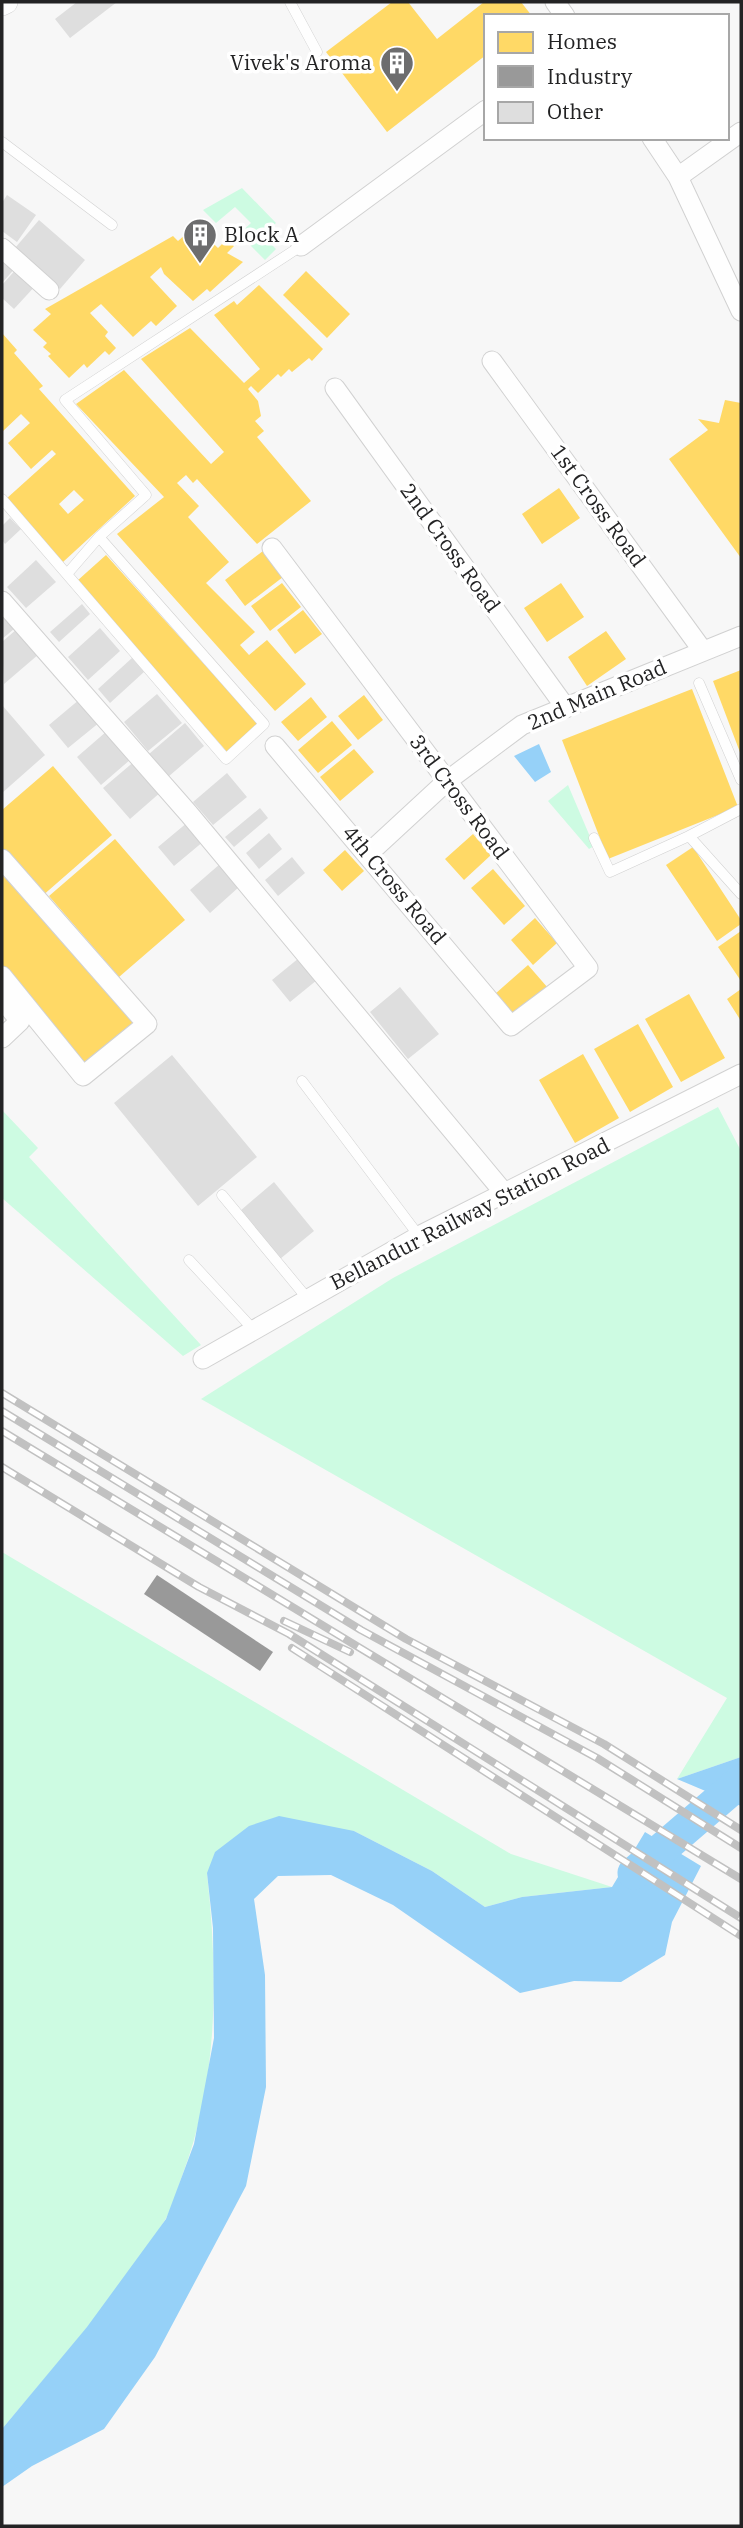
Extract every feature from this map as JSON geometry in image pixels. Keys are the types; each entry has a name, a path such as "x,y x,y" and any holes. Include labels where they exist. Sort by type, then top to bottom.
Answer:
{"street":[{"path":"301,246 484,111"},
{"path":"678,177 741,132"},
{"path":"653,140 678,177 740,307"},
{"path":"2,247 49,290"},
{"name":"1st Cross Road","path":"492,361 704,651"},
{"name":"2nd Cross Road","path":"335,388 566,708"},
{"name":"3rd Cross Road","path":"272,548 588,968 511,1026"},
{"path":"2,601 189,814 506,1195"},
{"name":"2nd Main Road","path":"368,853 447,781 522,725 741,636"},
{"name":"4th Cross Road","path":"275,746 368,853 511,1026"},
{"path":"2,859 147,1024 83,1076 2,976"},
{"path":"2,999 20,1021 2,1038"},
{"name":"Bellandur Railway Station Road","path":"203,1359 419,1237 741,1074"}],"lane":[{"path":"290,2 317,52"},
{"path":"2,142 113,225"},
{"path":"67,574 99,537 146,495 65,400 301,246"},
{"path":"2,499 226,759 264,723 99,537"},
{"path":"699,683 741,780"},
{"path":"594,838 610,872 741,809"},
{"path":"689,836 741,894"},
{"path":"302,1081 419,1237"},
{"path":"222,1195 307,1298"},
{"path":"189,1260 253,1329"}],"green space":[{"path":"242,188 276,223 270,228 274,231 266,239 276,249 265,260 239,234 251,223 235,207 216,223 203,210"},
{"path":"568,785 594,846 589,849 548,801"},
{"path":"718,1107 741,1151 741,1757 677,1779 727,1698 201,1399 393,1278"},
{"path":"2,1110 38,1148 29,1157 201,1345 183,1356 2,1198"},
{"path":"2,1552 511,1854 612,1887 522,1897 485,1907 432,1871 354,1831 207,1873 214,1988 209,2064 194,2139 173,2204 128,2275 2,2429"}],"water":[{"path":"539,744 551,772 535,782 514,756"},
{"path":"741,1757 741,1806 677,1779"},
{"path":"279,1816 354,1831 432,1871 485,1907 522,1897 612,1887 645,1832 701,1866 672,1922 665,1955 621,1982 574,1981 520,1993 393,1905 331,1875 278,1876 254,1899 265,1975 266,2087 246,2186 155,2357 104,2429 32,2466 2,2487 2,2429 87,2327 166,2219 194,2144 214,2038 213,1928 207,1873 215,1852 249,1826"}],"building: Homes":[{"name":"Vivek's Aroma","path":"392,2 408,2 437,39 484,2 521,2 530,14 484,14 484,57 387,132 326,52"},
{"path":"195,226 218,248 227,239 234,246 227,253 243,262 210,292 207,289 193,301 164,274 161,267 150,277 177,306 156,326 151,321 133,337 101,304 90,313 108,332 105,336 116,348 109,355 105,351 87,368 84,364 69,378 48,356 51,354 43,347 47,343 33,330 51,314 45,309 173,236 178,241"},
{"path":"306,271 350,314 327,338 283,295"},
{"path":"259,285 323,349 312,361 309,358 292,372 289,369 281,377 278,374 258,393 251,386 248,389 258,401 261,416 255,421 264,431 257,437 311,501 257,544 197,479 193,483 186,475 177,483 199,506 188,517 229,562 206,583 255,632 240,645 249,655 267,640 306,684 275,711 117,534 164,497 76,404 124,370 211,464 224,452 141,359 190,328 244,383 260,369 214,315 234,301 237,305"},
{"path":"2,333 17,350 14,353 43,386 39,389 135,496 63,562 6,499 56,454 52,450 31,469 8,443 30,423 21,414 2,432","holes":["74,490 84,500 68,514 59,504"]},
{"path":"725,400 741,403 741,558 669,459 708,430 698,419 719,423"},
{"path":"559,488 580,518 542,544 522,514"},
{"path":"263,551 283,577 245,606 225,580"},
{"path":"106,555 259,725 228,753 77,581"},
{"path":"282,583 301,607 270,631 251,606"},
{"path":"561,583 584,617 547,642 524,608"},
{"path":"303,610 322,634 295,654 277,630"},
{"path":"606,631 626,659 587,686 568,657"},
{"path":"741,670 741,755 713,681"},
{"path":"692,689 738,807 608,859 562,740"},
{"path":"364,695 383,720 358,740 338,716"},
{"path":"311,697 327,717 298,741 281,722"},
{"path":"332,721 352,745 318,773 298,750"},
{"path":"354,749 374,772 340,801 320,777"},
{"path":"53,766 112,835 41,897 2,851 2,810"},
{"path":"473,834 491,855 464,880 445,859"},
{"path":"115,839 185,920 119,977 49,896"},
{"path":"693,847 741,920 741,924 717,941 666,865"},
{"path":"345,850 364,871 342,891 323,870"},
{"path":"493,869 525,906 504,925 471,888"},
{"path":"2,870 138,1023 84,1067 2,967"},
{"path":"535,918 557,943 533,965 511,940"},
{"path":"741,931 741,981 718,947"},
{"path":"528,965 548,988 515,1017 495,994"},
{"path":"741,989 741,1021 727,999"},
{"path":"689,994 725,1058 681,1082 645,1019"},
{"path":"638,1024 673,1087 630,1112 594,1049"},
{"path":"583,1054 619,1118 575,1143 539,1080"}],"building: Industry":[{"path":"157,1575 273,1652 260,1671 144,1594"}],"building: Other":[{"path":"77,2 117,2 70,38 55,19"},
{"path":"7,195 36,215 17,242 2,231 2,203"},
{"path":"39,220 85,260 60,289 15,248"},
{"path":"2,253 17,266 2,283"},
{"path":"18,267 37,284 14,309 2,298 2,285"},
{"path":"10,518 21,529 5,544 2,540 2,526"},
{"path":"36,560 56,582 26,608 7,587"},
{"path":"82,604 90,614 59,642 50,632"},
{"path":"2,614 14,629 2,639"},
{"path":"100,628 120,651 88,680 68,657"},
{"path":"17,629 39,654 4,684 2,642"},
{"path":"132,658 144,672 110,703 98,689"},
{"path":"157,694 182,723 148,751 124,722"},
{"path":"80,699 100,722 68,748 49,725"},
{"path":"2,705 45,755 2,793"},
{"path":"185,723 204,746 168,777 149,754"},
{"path":"107,731 131,759 101,785 77,757"},
{"path":"136,760 162,791 130,819 103,788"},
{"path":"227,773 247,797 213,825 193,802"},
{"path":"260,808 268,818 234,847 225,837"},
{"path":"188,822 204,841 174,866 158,847"},
{"path":"269,833 282,849 259,869 246,853"},
{"path":"292,857 305,873 278,896 265,880"},
{"path":"220,864 239,887 210,913 190,890"},
{"path":"299,958 317,980 290,1002 272,980"},
{"path":"400,987 439,1034 408,1059 370,1012"},
{"path":"172,1055 257,1157 198,1206 114,1103"},
{"path":"274,1182 314,1231 280,1259 240,1211"}],"waterway":[{"path":"634,1873 741,1781"}],"railway":[{"path":"2,1393 406,1639 604,1744 741,1830"},
{"path":"2,1411 361,1630 597,1758 741,1848"},
{"path":"2,1431 741,1879"},
{"path":"2,1467 199,1587 289,1634 741,1918"},
{"path":"284,1621 350,1652"},
{"path":"292,1648 741,1936"}],"place":[{"name":"Vivek's Aroma","path":"397,93"},
{"name":"Block A","path":"200,265"}]}
